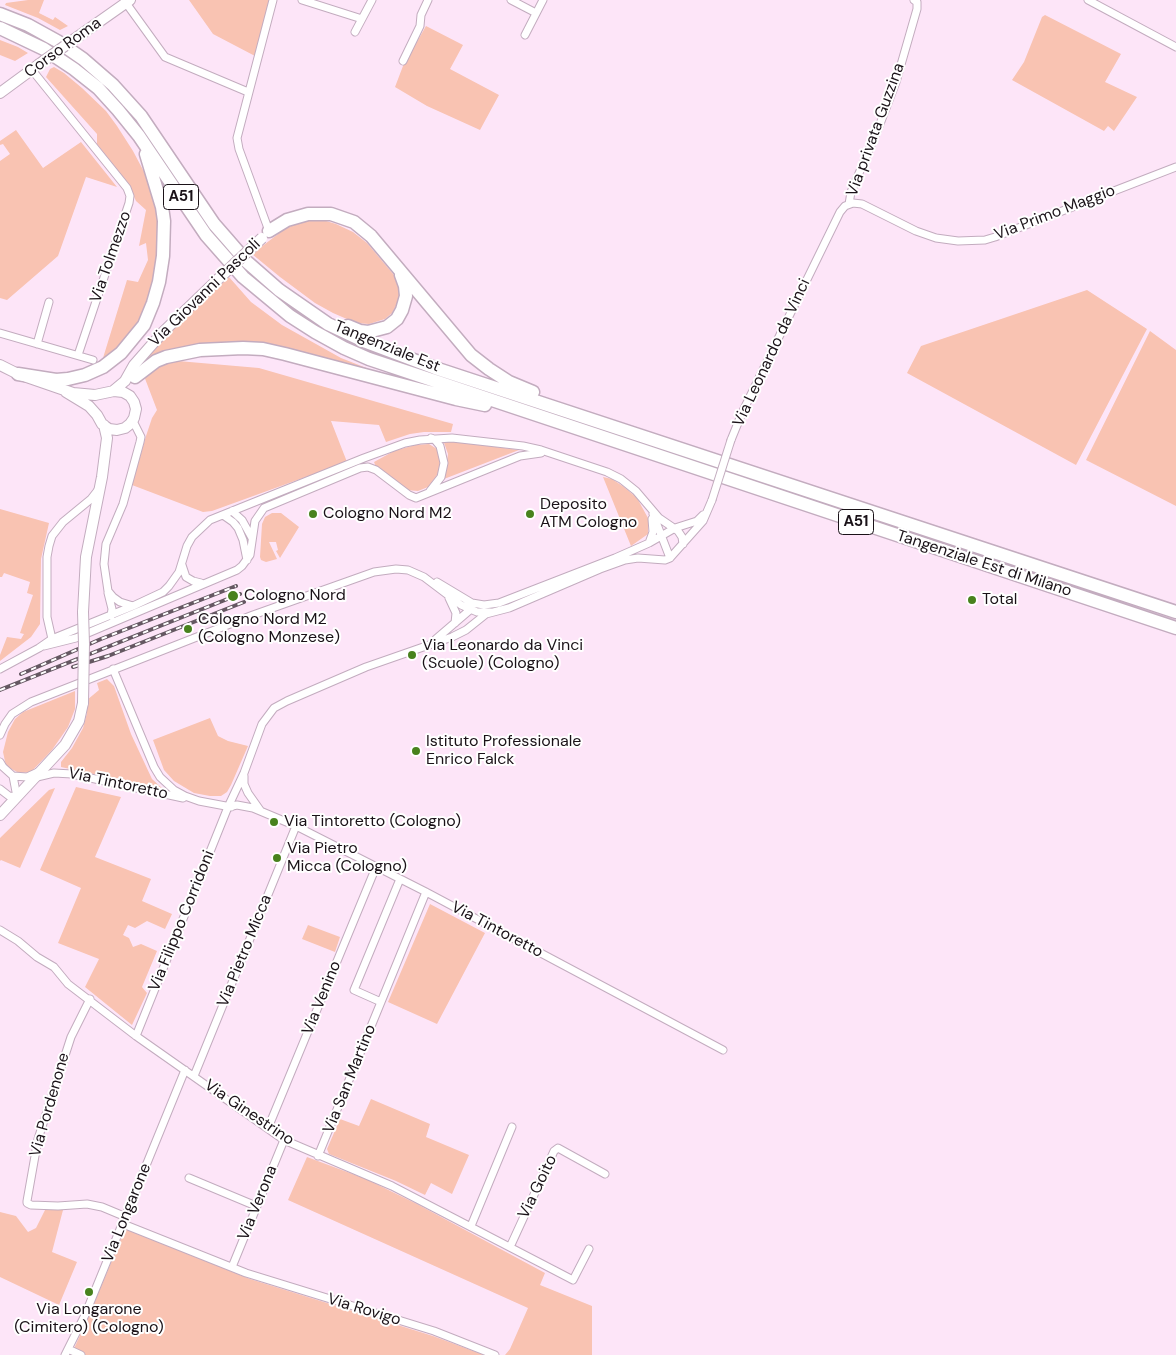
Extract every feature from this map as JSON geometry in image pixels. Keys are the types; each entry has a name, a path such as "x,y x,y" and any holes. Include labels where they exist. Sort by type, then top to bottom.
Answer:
{"highway":[{"name":"Tangenziale Est","path":"0,14 28,25 58,41 83,59 119,91 141,116 221,232 279,290 328,324 366,342 435,368 682,449"},
{"name":"Tangenziale Est","path":"0,28 39,46 80,74 113,104 139,136 213,244 257,290 290,316 356,354 536,415"},
{"path":"18,374 56,380 85,375 103,367 117,357 144,326 159,282 163,256 164,221 154,176 139,136"},
{"path":"265,235 287,220 308,214 338,216 360,226 371,236 471,355 490,369 528,391 682,449"},
{"path":"257,270 351,328 368,332 387,327 397,319 402,310 406,296 405,286 398,268"},
{"path":"135,376 156,361 183,352 221,348 263,349 456,399 536,415"},
{"name":"Tangenziale Est di Milano","path":"536,415 1176,628"},
{"name":"Tangenziale Est di Milano","path":"682,449 1176,612"},
{"path":"1114,592 1176,605"}],"street":[{"path":"265,235 237,138 273,0"},
{"path":"302,0 315,2 362,19"},
{"path":"355,32 372,0"},
{"path":"403,61 420,26 421,16 428,0"},
{"path":"511,0 536,13"},
{"path":"525,35 543,0"},
{"name":"Via privata Guzzina","path":"849,204 851,192 896,82 917,8 917,2 914,0"},
{"path":"1088,0 1176,47"},
{"path":"128,2 165,57 248,92"},
{"name":"Corso Roma","path":"0,92 128,2"},
{"name":"Via Tolmezzo","path":"35,68 127,188 130,196 78,355"},
{"name":"Via Primo Maggio","path":"849,204 856,203 866,206 916,231 936,238 958,241 980,240 995,237 1176,167"},
{"name":"Via Leonardo da Vinci","path":"228,807 244,773 262,724 280,704 366,667 452,637 466,630 490,612 510,608 625,560 638,558 665,560 670,558 703,521 712,500 731,440 746,405 838,216 843,207 849,204"},
{"name":"Via Giovanni Pascoli","path":"109,392 124,381 134,365 172,322 265,235"},
{"path":"37,344 49,302"},
{"path":"0,333 93,360"},
{"name":"Via Giovanni Pascoli","path":"132,398 135,376 142,357"},
{"path":"0,365 18,374 66,392 86,404 97,415 104,426 107,438 102,476"},
{"path":"0,815 60,752 74,732 80,716 83,703 83,612 86,556 102,476 114,441 134,418 136,407 132,398 123,392 89,395 66,392"},
{"path":"97,415 98,404 109,392"},
{"path":"106,626 112,614 104,564 105,546 123,504 141,440 134,418"},
{"path":"104,426 114,430 123,429"},
{"path":"420,497 435,487 444,470 442,450 436,441 430,438"},
{"path":"0,669 39,648 112,614 134,606 166,589 182,565 187,546 193,535 208,522 364,458 410,442 430,438 452,438 532,448 606,472 622,480 636,491 659,518 675,528 682,537 683,544"},
{"path":"55,641 76,638 237,570 247,560 252,550 256,517 268,505 362,467 376,470 409,495 420,497 520,456 535,453 550,454"},
{"path":"55,641 48,617 47,557 51,540 63,522 91,499 99,488"},
{"path":"651,509 670,558"},
{"path":"649,543 654,532 651,509"},
{"name":"Via Leonardo da Vinci","path":"432,643 472,609 480,605 507,600 615,558 649,543 675,528 697,521 708,509"},
{"path":"232,511 242,520 253,538"},
{"path":"223,515 238,528 243,540 247,560"},
{"path":"182,565 184,574 189,579 203,583"},
{"path":"0,735 8,719 21,708 113,669 253,615 374,572 396,569 408,570 424,577 448,596 472,609 490,612"},
{"name":"Via Leonardo da Vinci","path":"408,570 424,575 466,600 480,605"},
{"path":"108,591 112,597 120,602 134,606"},
{"path":"448,596 456,612 455,623"},
{"name":"Via Leonardo da Vinci","path":"466,600 472,609"},
{"path":"472,609 475,618 473,624"},
{"name":"Via Tintoretto","path":"113,669 157,773 174,790 199,801"},
{"path":"0,762 13,776 17,797"},
{"path":"13,776 27,777 47,766"},
{"name":"Via Tintoretto","path":"36,777 54,773 72,774 265,814 296,826 426,892 723,1050"},
{"path":"244,773 244,784 248,794 265,814"},
{"path":"0,789 9,796 17,797"},
{"name":"Via Filippo Corridoni","path":"136,1036 228,807"},
{"name":"Via Pietro Micca","path":"194,1076 296,826"},
{"name":"Via Venino","path":"268,1128 376,867"},
{"path":"382,1002 354,990 400,879"},
{"name":"Via San Martino","path":"318,1156 426,892"},
{"name":"Via Ginestrino","path":"0,930 54,967 68,984 136,1036 284,1140 392,1186 574,1280 589,1249"},
{"name":"Via Pordenone","path":"90,999 71,1037 38,1139 27,1203 31,1205 58,1206 87,1204 102,1207 124,1220"},
{"name":"Via Longarone","path":"67,1352 85,1315 185,1070"},
{"path":"471,1226 512,1126"},
{"name":"Via Verona","path":"232,1267 284,1140"},
{"name":"Via Goito","path":"510,1247 554,1151 558,1148 605,1174"},
{"path":"189,1178 256,1206"},
{"name":"Via Rovigo","path":"124,1220 246,1273 434,1331 495,1355"},
{"path":"67,1352 81,1355"}],"shaded area":[{"path":"44,0 39,13 53,20 55,17 68,26 60,30 38,18 5,5 6,3"},
{"path":"189,0 271,0 255,56 213,34"},
{"path":"1045,15 1121,54 1105,82 1137,97 1114,131 1108,126 1104,131 1012,80 1024,62 1042,17"},
{"path":"426,26 463,45 450,69 499,95 480,130 427,106 395,87 403,66"},
{"path":"0,40 28,53 15,61 0,55"},
{"path":"54,67 82,88 106,111 117,126 151,185 158,214 160,263 143,317 117,349 103,358 127,280 138,282 148,260 146,243 139,246 146,210 136,201 128,184 97,144 97,134 46,77 50,69"},
{"path":"16,130 43,168 81,142 117,187 86,177 58,256 7,300 0,298 0,161 10,154 3,144 0,145 0,141"},
{"path":"323,220 353,232 367,243 399,281 401,285 400,298 392,313 385,319 369,324 356,323 333,313 315,303 252,254 282,231 301,221"},
{"path":"229,277 251,302 282,325 341,358 369,369 338,364 266,344 241,342 177,348 164,351 148,359 146,358 166,334"},
{"path":"1087,290 1147,329 1076,465 907,373 921,346"},
{"path":"1150,331 1176,350 1176,506 1086,460"},
{"path":"178,361 259,368 453,424 451,432 410,434 386,442 379,425 331,421 347,462 212,511 203,512 132,485 152,418 157,410 144,376 167,362"},
{"path":"443,440 519,450 444,479 448,454"},
{"path":"429,444 437,449 441,464 437,475 428,487 418,491 406,490 376,467 374,462 394,451 415,445"},
{"path":"603,477 612,479 637,498 648,518 648,534 631,546"},
{"path":"0,509 49,523 41,559 40,624 31,637 0,661 0,655 7,637 21,639 24,634 20,633 33,595 27,593 30,582 4,573 0,577"},
{"path":"272,513 281,513 299,527 280,558 276,551 278,550 276,542 269,542 277,559 266,562 261,560 260,557 262,524 265,517"},
{"path":"107,679 114,686 131,734 152,779 163,789 61,767 61,762 72,748 83,728 87,713 87,700 99,690 97,683"},
{"path":"75,691 75,709 68,727 52,750 31,772 19,773 6,766 3,752 8,732 15,719 23,712"},
{"path":"210,718 218,736 228,741 248,746 231,785 227,792 221,796 194,793 174,781 164,770 153,740"},
{"path":"76,787 121,797 95,857 151,879 142,901 172,914 165,929 147,921 135,928 128,925 123,935 129,938 133,947 141,944 157,951 142,987 147,993 132,1025 85,987 99,959 58,943 81,888 40,870"},
{"path":"55,788 20,868 0,861 0,838 49,790"},
{"path":"430,904 485,933 437,1024 388,1002"},
{"path":"308,925 340,937 335,952 302,939"},
{"path":"371,1099 430,1124 426,1137 469,1155 452,1194 431,1183 425,1195 329,1154 327,1149 340,1119 359,1126"},
{"path":"307,1157 366,1179 417,1204 545,1273 540,1285 592,1306 592,1355 505,1355 510,1349 528,1308 288,1200"},
{"path":"45,1210 63,1210 52,1252 77,1262 59,1305 0,1277 0,1212 16,1216 28,1232 36,1228"},
{"path":"125,1229 250,1279 433,1336 484,1355 71,1355"}],"railway":[{"path":"21,674 101,639 236,586"},
{"path":"0,690 240,594"},
{"path":"73,667 108,656 244,602"}],"place":[{"name":"Cologno Nord M2","path":"313,514"},
{"name":"Deposito ATM Cologno","path":"530,514"},
{"name":"Cologno Nord","path":"233,596"},
{"name":"Total","path":"972,600"},
{"name":"Cologno Nord M2 (Cologno Monzese)","path":"188,629"},
{"name":"Via Leonardo da Vinci (Scuole) (Cologno)","path":"412,655"},
{"name":"Istituto Professionale Enrico Falck","path":"416,751"},
{"name":"Via Tintoretto (Cologno)","path":"274,822"},
{"name":"Via Pietro Micca (Cologno)","path":"277,858"},
{"name":"Via Longarone (Cimitero) (Cologno)","path":"89,1292"}]}
